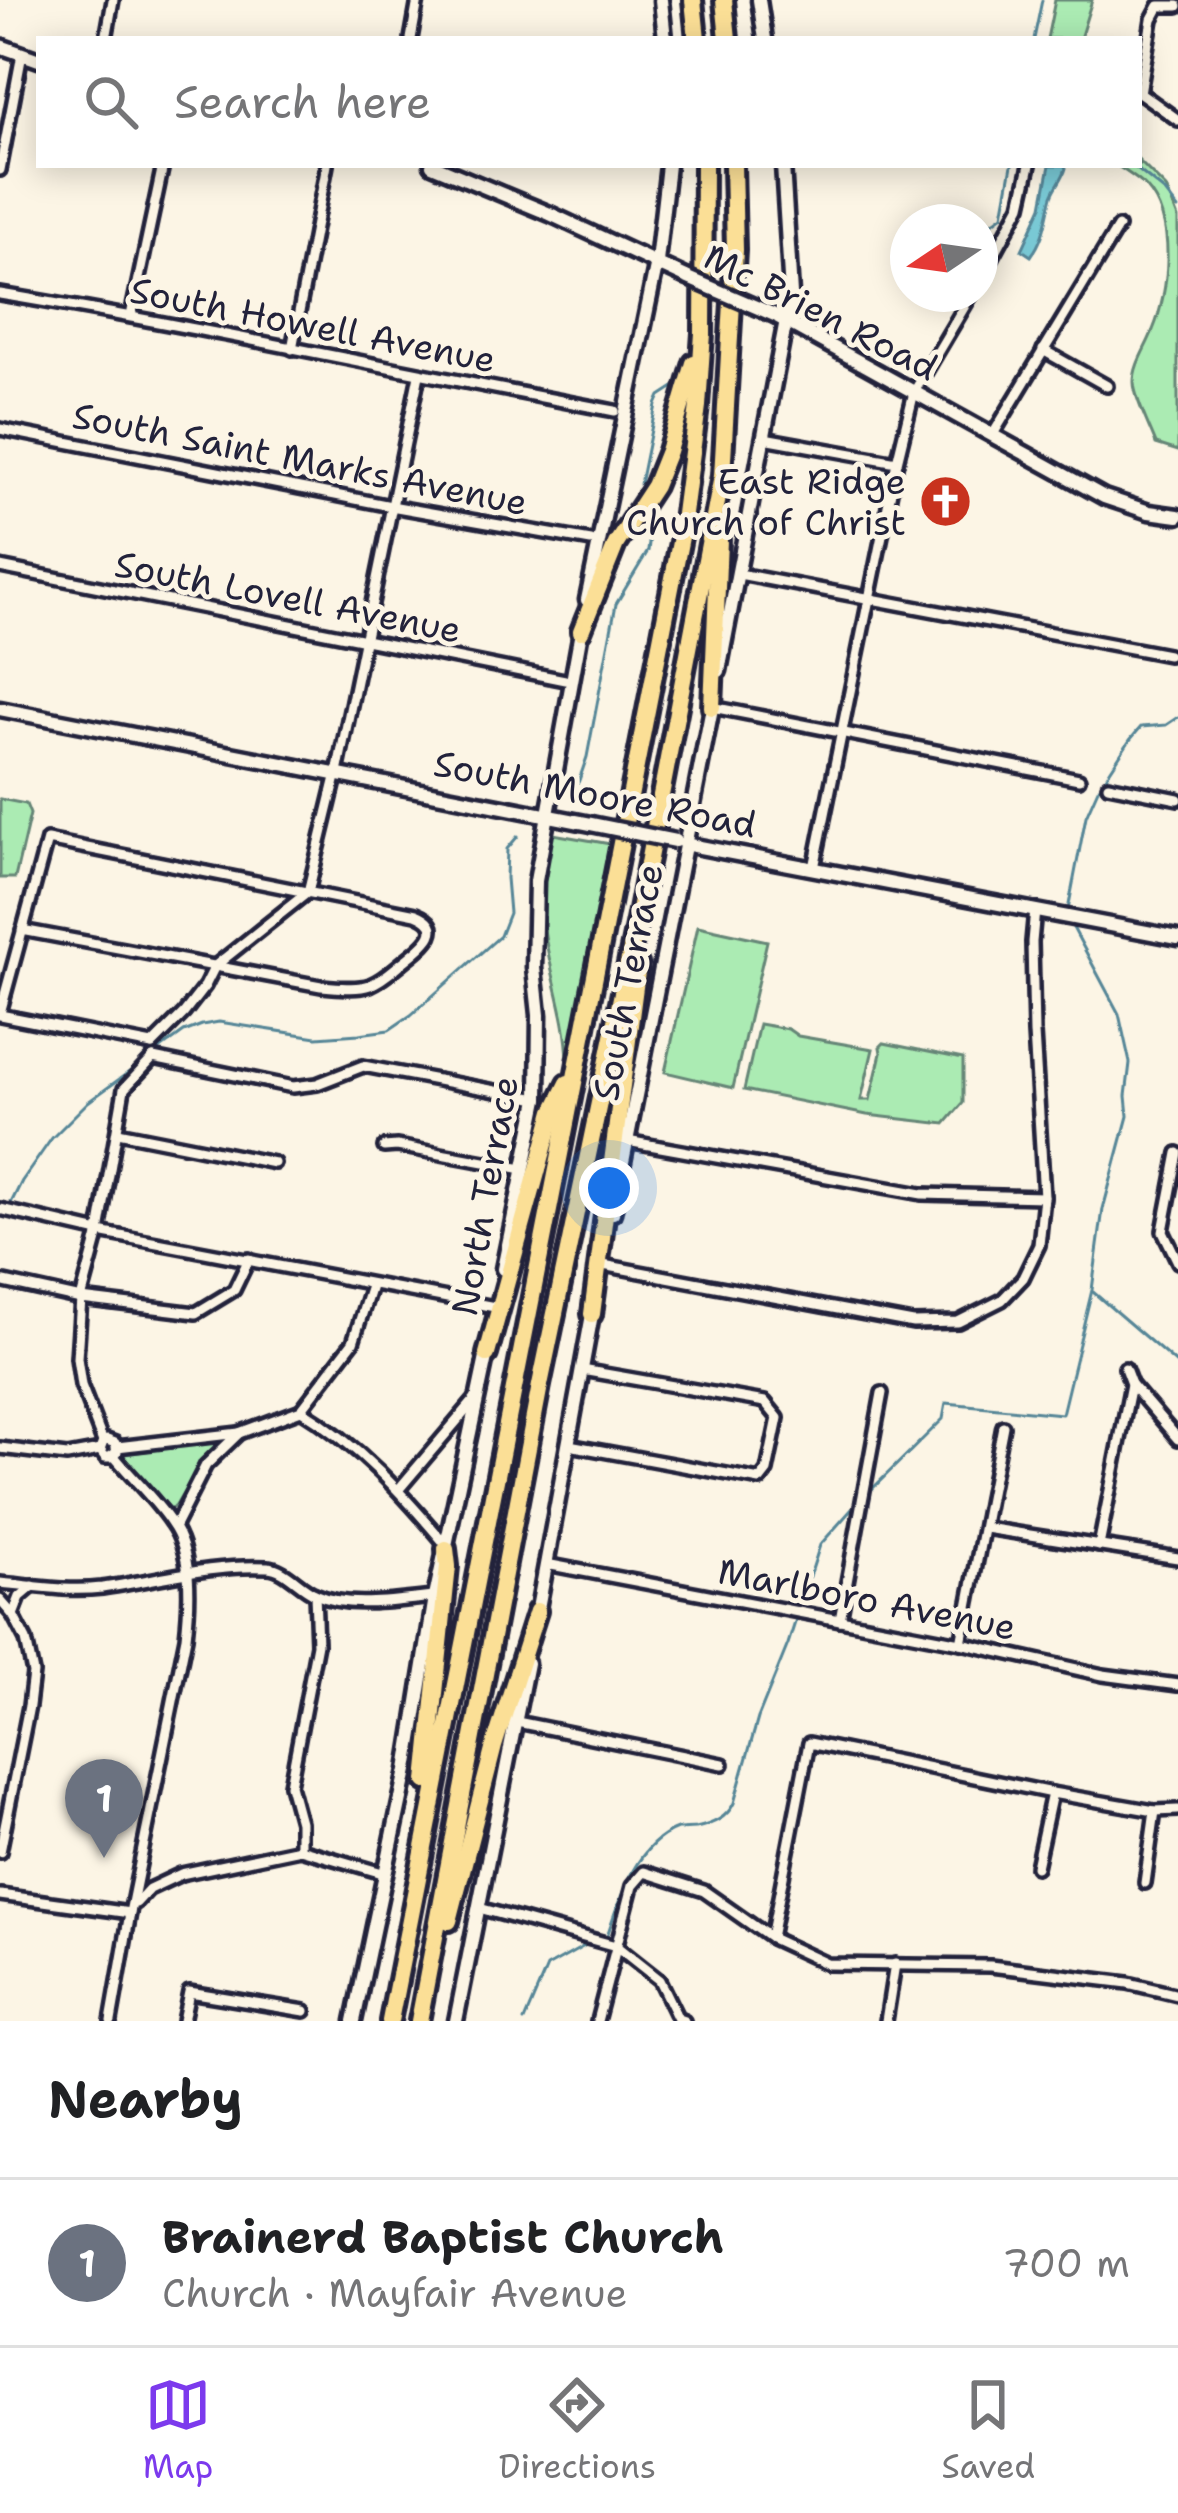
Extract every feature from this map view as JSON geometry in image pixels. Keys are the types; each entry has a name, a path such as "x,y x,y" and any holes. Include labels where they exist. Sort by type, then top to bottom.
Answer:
{"highway":[{"path":"693,0 697,36"},
{"path":"724,0 728,36"},
{"path":"390,2021 680,537 703,334 704,168"},
{"path":"712,707 735,250 733,168"},
{"path":"581,632 616,544 654,485 668,451 703,334"},
{"path":"423,2021 540,1385 637,921 722,476"},
{"path":"592,1314 641,941 637,921"},
{"path":"487,1354 554,1111 577,1066"},
{"path":"416,1888 446,1548"},
{"path":"423,2021 494,1746 537,1611"}],"street":[{"path":"107,36 113,0"},
{"path":"412,36 418,0"},
{"path":"661,0 665,36"},
{"path":"759,0 765,36"},
{"path":"1142,80 1152,19 1160,6 1178,6"},
{"path":"0,46 36,58"},
{"path":"0,170 22,54"},
{"path":"1142,93 1178,120"},
{"path":"131,316 162,168"},
{"path":"292,349 326,168"},
{"name":"Mc Brien Road","path":"439,168 781,318 1104,497 1178,516"},
{"name":"North Terrace","path":"354,2021 538,1099 536,881 581,632 657,262 668,168"},
{"name":"South Terrace","path":"456,2021 517,1722 681,843 739,574 781,318 790,294 783,168"},
{"path":"998,247 1021,205 1029,168"},
{"path":"992,436 1118,226"},
{"name":"South Howell Avenue","path":"0,295 131,316 615,411"},
{"path":"814,868 914,392 961,312"},
{"path":"1043,350 1107,386"},
{"path":"101,1446 77,1358 81,1299 99,1232 124,1089 153,1058 152,1045 184,1013 215,966 308,892 419,375"},
{"name":"South Saint Marks Avenue","path":"0,429 591,541"},
{"path":"764,438 897,462"},
{"name":"South Lovell Avenue","path":"0,567 565,680"},
{"path":"739,574 1168,655"},
{"path":"712,707 1079,779"},
{"name":"South Moore Road","path":"0,710 1178,938"},
{"path":"1108,784 1178,799"},
{"path":"22,929 321,986 364,988 426,943 432,926 428,918 416,914 47,840 22,929 0,1014 152,1045"},
{"path":"603,1265 913,1323 958,1322 1002,1300 1023,1278 1039,1245 1044,1197 1034,1033 1035,910"},
{"path":"153,1058 292,1088 363,1066 538,1099"},
{"path":"118,1132 274,1163"},
{"path":"627,1141 922,1194 1044,1197"},
{"path":"384,1147 523,1169"},
{"path":"1178,1153 1163,1231 1178,1262"},
{"path":"0,1209 495,1307"},
{"path":"0,1281 81,1299 196,1313 234,1290 249,1259"},
{"path":"115,1452 238,1433 301,1410 353,1342 371,1286"},
{"path":"1125,1368 1131,1384 1178,1439"},
{"path":"569,1445 760,1480 767,1471 778,1418 765,1402 582,1370"},
{"path":"1099,1546 1131,1384"},
{"path":"399,1490 480,1393"},
{"path":"840,1620 882,1393"},
{"path":"301,1410 332,1429 399,1490 446,1548"},
{"path":"961,1643 1004,1426"},
{"path":"175,1526 206,1465 238,1433"},
{"path":"0,1448 67,1456 112,1440 115,1452 175,1526 188,1572 187,1637 111,2021"},
{"path":"985,1528 1178,1558"},
{"name":"Marlboro Avenue","path":"546,1564 961,1643 1102,1675 1178,1685"},
{"path":"0,1583 64,1590 99,1588 188,1572 274,1567 315,1594 341,1601 435,1597"},
{"path":"13,1615 20,1597 33,1586"},
{"path":"300,1849 300,1822 290,1785 317,1644 315,1594"},
{"path":"0,1600 26,1640 33,1673 0,1852"},
{"path":"517,1722 723,1764"},
{"path":"771,1937 809,1743 1052,1793 1155,1811 1178,1810"},
{"path":"1036,1867 1052,1793"},
{"path":"1144,1882 1155,1811"},
{"path":"130,1913 149,1889 182,1874 300,1849 386,1874"},
{"path":"597,2021 632,1886 644,1872 704,1891 771,1937 826,1964 991,1966 1128,1983 1178,1995"},
{"path":"0,1895 130,1913"},
{"path":"479,1909 616,1946 659,1980 680,2020"},
{"path":"886,2021 895,1964"},
{"path":"183,2021 188,1991 305,2012"}],"green space":[{"path":"1055,0 1092,0 1081,36 1048,36"},
{"path":"1142,164 1166,188 1178,218 1178,451 1156,444 1134,382 1163,296 1167,257 1162,218 1143,184 1120,168 1142,168"},
{"path":"0,799 26,804 30,814 15,878 0,878"},
{"path":"553,834 616,845 571,1065 543,921 543,883"},
{"path":"698,926 767,941 733,1088 665,1072"},
{"path":"759,1024 873,1049 861,1100 870,1100 884,1043 963,1059 963,1103 945,1124 867,1115 744,1090"},
{"path":"216,1441 170,1508 122,1458 124,1454"}],"water":[{"path":"1049,168 1066,168 1031,256 1022,250 1042,206"}],"waterway":[{"path":"1035,36 1042,0"},
{"path":"998,219 1003,215 1011,168"},
{"path":"1136,168 1178,209"},
{"path":"640,484 656,405 660,396 677,385"},
{"path":"576,789 587,757 616,604 648,551 648,519"},
{"path":"1068,910 1086,816 1098,789 1141,727 1166,725 1178,717"},
{"path":"9,1207 52,1138 88,1102 184,1032 219,1022 317,1037 359,1034 389,1030 411,1015 500,936 509,913 507,849 518,836"},
{"path":"866,1495 943,1419 946,1403 1062,1414 1092,1290 1103,1209 1128,1116 1130,1063 1119,1014 1071,924"},
{"path":"1093,1292 1178,1365"},
{"path":"603,1940 630,1876 650,1848 677,1829 714,1822 734,1803 758,1718 820,1545 859,1501"},
{"path":"524,2021 547,1967 588,1944"}],"place":[{"name":"East Ridge Church of Christ","path":"945,502"},
{"name":"Brainerd Baptist Church","path":"104,1858"}]}
